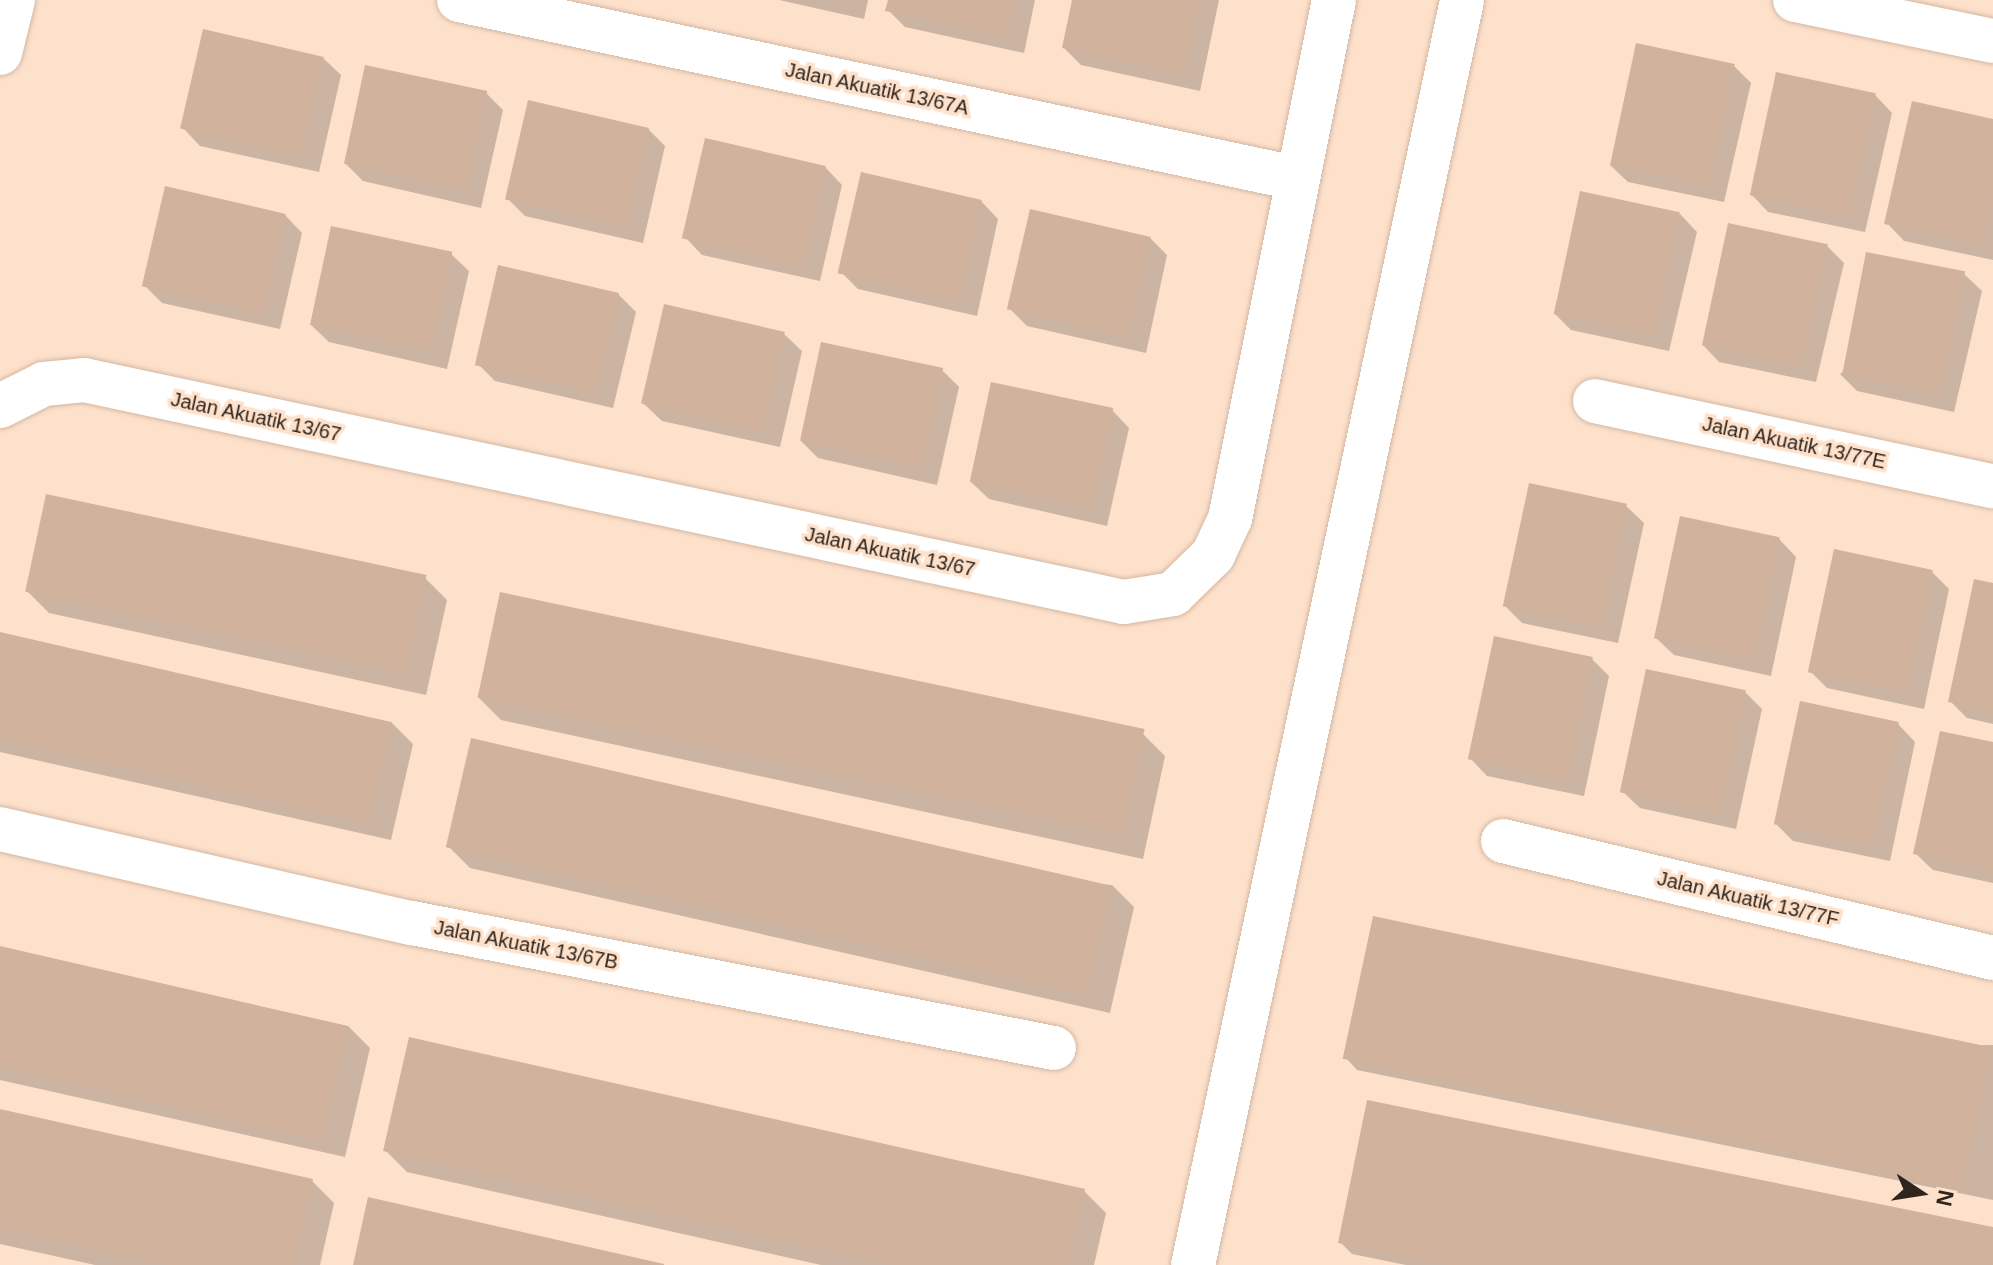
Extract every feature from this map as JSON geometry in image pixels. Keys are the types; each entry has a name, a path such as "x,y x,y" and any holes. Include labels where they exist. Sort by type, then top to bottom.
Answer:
{"street":[{"path":"0,53 13,0"},
{"name":"Jalan Akuatik 13/67A","path":"459,0 1295,178"},
{"name":"Jalan Akuatik 13/67","path":"0,406 44,384 84,380 1124,602 1173,594 1213,555 1230,519 1295,178 1334,0"},
{"path":"1193,1265 1462,0"},
{"path":"1795,0 1993,41"},
{"name":"Jalan Akuatik 13/77E","path":"1595,401 1993,486"},
{"name":"Jalan Akuatik 13/67B","path":"0,829 412,923 1054,1048"},
{"name":"Jalan Akuatik 13/77F","path":"1503,841 1993,958"}],"building":[{"path":"888,0 1015,0 1007,37 885,11"},
{"path":"1072,0 1199,0 1183,75 1062,48"},
{"path":"203,29 324,57 301,156 180,128"},
{"path":"1636,43 1735,64 1709,186 1610,165"},
{"path":"365,65 487,91 466,190 344,164"},
{"path":"1776,72 1876,93 1850,216 1750,195"},
{"path":"528,100 649,128 626,227 505,199"},
{"path":"1912,101 1993,119 1993,201 1983,245 1884,224"},
{"path":"705,138 826,166 803,266 682,238"},
{"path":"861,172 982,200 958,301 838,273"},
{"path":"165,186 286,214 263,314 142,286"},
{"path":"1580,191 1680,212 1654,335 1554,314"},
{"path":"1030,209 1151,237 1128,337 1007,309"},
{"path":"1728,223 1828,244 1802,366 1702,345"},
{"path":"331,226 452,252 431,351 310,325"},
{"path":"1866,252 1965,271 1941,394 1842,375"},
{"path":"498,265 619,293 596,393 475,365"},
{"path":"664,304 785,332 762,431 641,403"},
{"path":"821,342 943,368 922,467 800,441"},
{"path":"991,382 1113,408 1092,508 970,482"},
{"path":"1529,483 1627,504 1601,627 1503,606"},
{"path":"46,494 426,575 406,673 25,592"},
{"path":"1680,516 1780,537 1754,659 1654,638"},
{"path":"1834,549 1933,570 1907,693 1808,672"},
{"path":"1974,579 1993,583 1993,711 1948,702"},
{"path":"500,592 1145,729 1122,835 478,698"},
{"path":"0,632 392,722 368,824 0,739"},
{"path":"1494,636 1593,657 1567,780 1468,759"},
{"path":"1646,669 1746,690 1720,813 1620,792"},
{"path":"1800,701 1899,722 1873,845 1774,824"},
{"path":"1940,731 1993,742 1993,871 1913,854"},
{"path":"471,738 1112,886 1087,995 446,847"},
{"path":"1373,916 1992,1048 1962,1190 1343,1059"},
{"path":"0,946 349,1027 322,1142 0,1067"},
{"path":"409,1037 1085,1189 1068,1265 892,1265 383,1151"},
{"path":"1367,1100 1993,1227 1993,1265 1446,1265 1338,1243"},
{"path":"0,1109 313,1179 294,1265 165,1265 0,1228"},
{"path":"368,1197 664,1264 664,1265 353,1265"}]}
